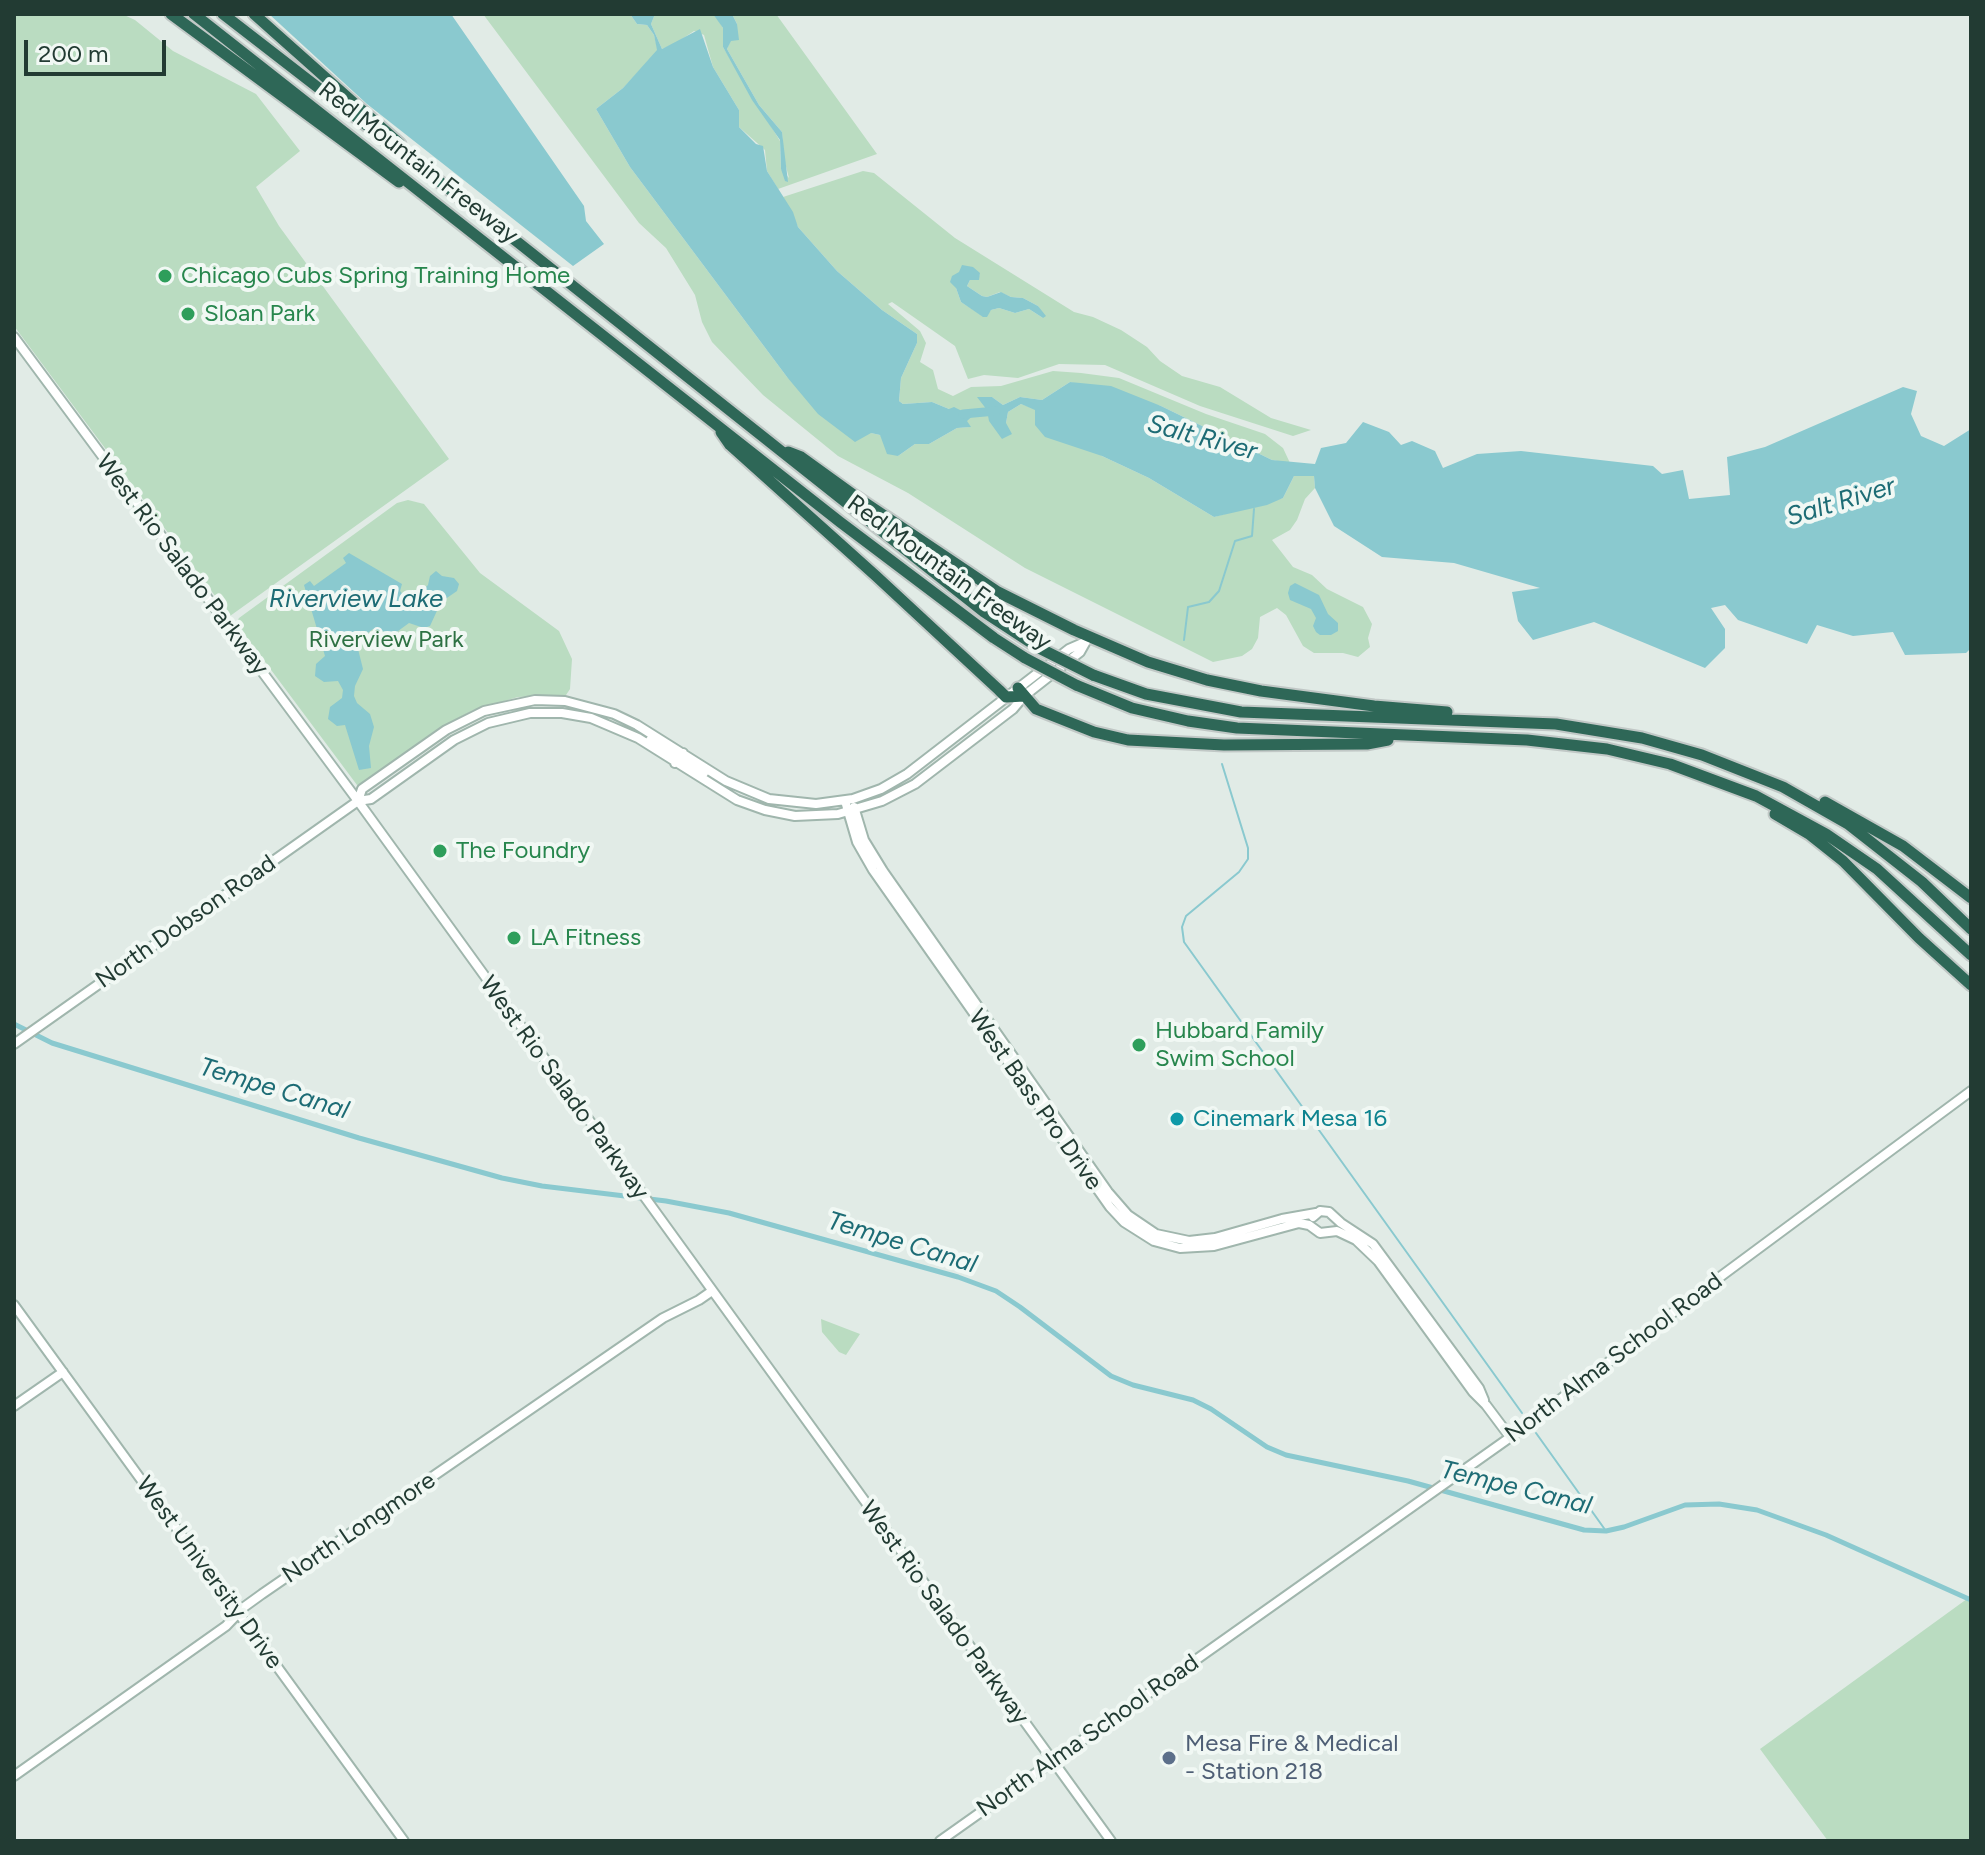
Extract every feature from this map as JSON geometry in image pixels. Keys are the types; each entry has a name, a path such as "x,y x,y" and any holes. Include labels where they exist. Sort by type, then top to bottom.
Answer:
{"highway":[{"path":"168,14 395,181 411,186"},
{"name":"Red Mountain Freeway","path":"194,14 716,425 994,638 1076,685 1132,708 1237,728 1572,744 1637,755 1670,764 1817,834"},
{"name":"Red Mountain Freeway","path":"223,14 520,244 984,612 1039,648 1093,675 1146,694 1241,712 1556,724 1642,738 1714,759 1847,818 1971,929"},
{"path":"254,14 355,105 495,219 520,244"},
{"path":"716,425 730,445 1006,697 1021,692 1036,709 1077,726 1118,739 1143,742 1354,744 1408,736"},
{"path":"780,449 801,457 987,586 1087,639 1176,671 1261,691 1374,706 1443,711 1500,721"},
{"path":"1847,818 1903,846 1971,898"},
{"path":"1817,834 1877,869 1971,955"},
{"path":"1817,834 1919,938 1971,985"}],"main road":[{"name":"West Rio Salado Parkway","path":"14,337 17,348 358,801 1111,1841"},
{"name":"North Dobson Road","path":"16,1043 358,801 371,799 464,734 508,717 530,713 577,715 609,724 638,738 737,800 765,810 805,816 889,798 915,784 1013,709 1021,692 1080,652 1087,639"},
{"name":"North Dobson Road","path":"358,801 362,789 446,730 484,711 509,704 557,701 594,708 637,725 726,781 756,795 781,801 850,806 910,772 1006,697"},
{"path":"638,738 651,740 674,755 683,753"},
{"path":"675,763 682,761 716,781 726,781"},
{"name":"West Bass Pro Drive","path":"850,806 864,840 883,871 1108,1192 1128,1215 1156,1234 1189,1241 1215,1238 1326,1210 1366,1237 1380,1251 1479,1388 1486,1405"},
{"name":"West Bass Pro Drive","path":"850,806 857,842 873,870 1110,1207 1124,1222 1154,1241 1192,1248 1218,1245 1294,1223 1313,1227 1323,1233 1331,1231 1350,1236 1371,1252 1473,1392 1510,1437"},
{"name":"North Alma School Road","path":"940,1841 1524,1427 1676,1309 1971,1091"},
{"path":"1313,1227 1316,1213"},
{"path":"1331,1231 1334,1218"},
{"name":"North Longmore","path":"14,1776 226,1626 244,1607 670,1314 712,1291"},
{"name":"West University Drive","path":"14,1305 404,1841"},
{"path":"14,1406 63,1372"}],"green space":[{"name":"Chicago Cubs Spring Training Home","path":"14,14 122,14 135,20 173,51 256,94 300,151 256,187 279,226 449,459 230,616 14,326"},
{"path":"483,14 630,14 637,24 647,25 654,35 658,51 623,88 596,109 630,167 787,377 871,433 880,435 898,456 915,444 929,444 957,428 970,427 966,421 976,412 949,409 932,402 903,404 899,401 901,378 917,343 917,334 882,310 837,271 798,227 783,197 863,171 874,173 955,238 1074,312 1121,330 1182,376 1220,387 1271,418 1311,430 1293,436 1200,406 1105,365 1059,364 1018,378 984,375 968,379 955,346 892,302 888,304 920,331 926,343 920,362 933,370 938,389 953,396 971,387 1001,386 1053,371 1081,373 1119,378 1206,414 1265,434 1283,448 1290,463 1272,460 1161,406 1070,382 1042,400 1020,397 1003,405 992,397 1006,423 1008,412 1021,404 1035,409 1102,456 1149,478 1214,517 1283,498 1294,476 1314,476 1315,488 1305,499 1297,520 1290,530 1272,540 1293,567 1312,575 1327,589 1363,607 1372,624 1368,638 1370,647 1358,657 1343,653 1314,653 1303,646 1286,615 1277,608 1260,617 1258,638 1252,649 1242,656 1213,662 1025,568 908,493 838,456 763,395 712,342 702,322 695,295 666,248 639,223","holes":["980,273 978,280 970,280 967,286 982,296 1000,292 1023,298 1038,306 1043,318 1029,309 1015,313 999,308 983,316 961,302 956,288"]},
{"path":"655,14 713,14 718,19 723,28 723,47 780,141 781,169 789,178 782,132 759,105 727,49 737,24 732,14 776,14 877,154 778,189 767,171 765,150 739,127 739,110 713,67 704,35 694,31 662,49 651,24"},
{"name":"Riverview Park","path":"408,500 424,504 480,573 559,631 572,659 570,689 566,695 518,697 473,710 445,725 357,785 236,623 397,503"},
{"path":"821,1319 860,1334 846,1355 839,1352 822,1332"},
{"path":"1971,1596 1971,1841 1828,1841 1760,1749"}],"water":[{"path":"269,14 451,14 584,206 586,221 604,244 573,266 367,104"},
{"path":"630,14 655,14 651,24 662,49 700,29 713,67 739,110 739,127 756,144 763,146 767,171 793,212 798,227 837,271 882,310 917,334 917,343 901,378 899,401 903,404 932,402 949,409 954,407 977,412 967,421 971,427 957,428 929,444 915,444 898,456 887,454 880,435 871,433 855,442 818,414 787,377 630,167 596,109 623,88 657,50 654,35 647,25 637,24"},
{"path":"713,14 732,14 737,24 739,40 731,41 727,49 759,105 782,132 788,182 781,169 780,140 752,100 723,47 723,28"},
{"path":"962,265 973,267 980,273 979,280 970,280 967,286 982,296 1001,292 1023,298 1038,306 1046,316 1043,318 1029,309 1015,313 999,308 983,317 961,302 950,282"},
{"path":"1070,382 1111,386 1161,406 1272,460 1315,464 1321,448 1346,443 1363,422 1389,432 1401,445 1412,441 1435,451 1443,468 1477,454 1521,451 1653,466 1662,474 1683,470 1689,499 1730,495 1727,457 1765,447 1903,387 1917,391 1911,414 1921,436 1944,446 1971,429 1971,648 1966,653 1905,655 1893,632 1853,636 1817,625 1807,644 1738,620 1725,605 1711,608 1725,629 1725,648 1705,668 1594,622 1533,640 1518,621 1512,592 1540,588 1454,563 1382,557 1334,526 1315,488 1314,476 1294,476 1283,498 1267,505 1214,517 1149,478 1102,456 1045,437 1035,425 1035,410 1021,404 1008,412 1006,423 1012,434 1002,439 977,397 992,397 1003,405 1020,397 1042,400"},
{"name":"Riverview Lake","path":"349,553 402,584 400,591 404,596 420,593 436,571 442,576 454,578 459,584 457,591 441,602 430,626 424,628 409,623 394,634 373,629 360,639 358,649 363,669 354,696 357,703 370,714 374,727 369,746 371,768 359,770 345,725 337,726 328,719 330,707 342,698 343,690 338,681 324,682 315,676 316,664 325,656 304,585 310,581 314,586 346,563 343,558"},
{"path":"1295,583 1319,595 1328,614 1338,623 1338,631 1331,635 1316,632 1313,626 1316,618 1311,609 1290,600 1290,586"}],"waterway":[{"name":"Salt River","path":"963,414 996,411"},
{"path":"1184,640 1188,607 1209,602 1219,591 1235,541 1252,536 1254,509"},
{"path":"1222,764 1248,848 1248,859 1239,872 1186,916 1182,927 1184,942 1522,1413"},
{"name":"Tempe Canal","path":"14,1024 52,1043 359,1138 502,1178 729,1213 958,1277 996,1291 1111,1376 1133,1385 1193,1400 1267,1447 1286,1455 1408,1481 1584,1530 1606,1531 1624,1527 1685,1505 1719,1504 1757,1510 1826,1535 1971,1600"},
{"path":"1536,1433 1606,1531"}],"place":[{"name":"Chicago Cubs Spring Training Home","path":"165,276"},
{"name":"Sloan Park","path":"188,314"},
{"name":"The Foundry","path":"440,851"},
{"name":"LA Fitness","path":"514,938"},
{"name":"Hubbard Family Swim School","path":"1139,1045"},
{"name":"Cinemark Mesa 16","path":"1177,1119"},
{"name":"Mesa Fire & Medical - Station 218","path":"1169,1758"}]}
